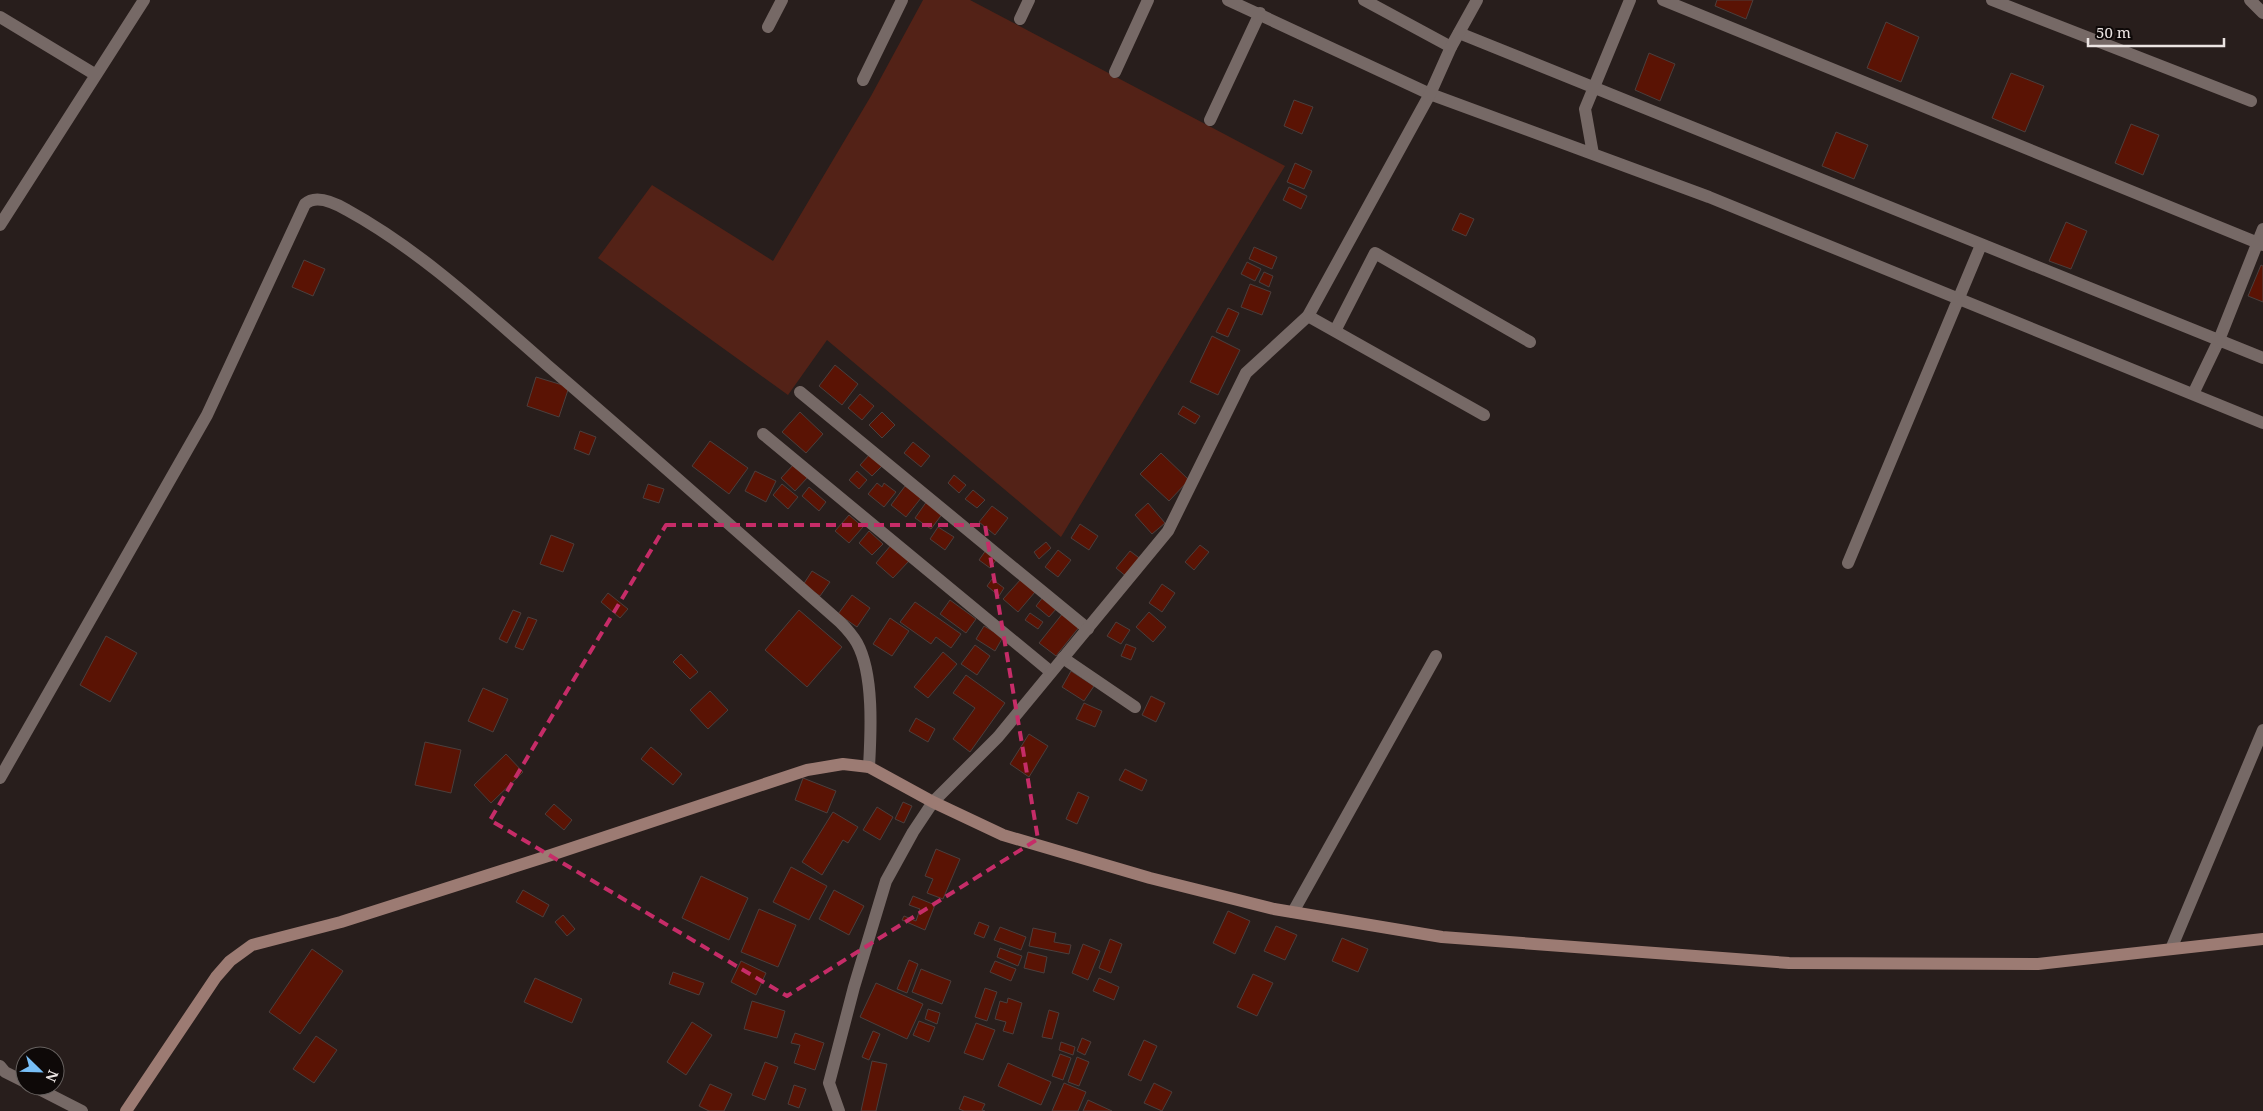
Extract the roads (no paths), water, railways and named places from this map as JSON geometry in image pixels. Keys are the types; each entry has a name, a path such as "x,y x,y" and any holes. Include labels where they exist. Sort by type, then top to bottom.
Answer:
{"main road":[{"path":"126,1111 216,977 230,961 252,945 341,922 806,770 843,764 869,767 934,802 1003,835 1150,878 1293,912 1442,937 1789,963 2038,964 2263,939"}],"street":[{"path":"0,225 144,0"},
{"path":"768,27 782,0"},
{"path":"863,80 902,0"},
{"path":"1020,19 1029,0"},
{"path":"1115,72 1148,0"},
{"path":"1228,0 1260,13 1430,94 1709,197 2263,423"},
{"path":"1364,0 1451,47"},
{"path":"839,1111 829,1083 859,969 886,881 913,832 934,802 998,737 1168,531 1246,373 1308,316 1430,94 1451,47 1477,0"},
{"path":"1593,154 1585,109 1630,0"},
{"path":"1663,0 2260,244"},
{"path":"1992,0 2251,101"},
{"path":"2250,0 2263,13"},
{"path":"1210,120 1260,13"},
{"path":"0,17 96,75"},
{"path":"1459,34 2263,358"},
{"path":"0,778 207,415 305,204 309,200 317,198 346,209 393,238 453,285 840,622 857,642 865,663 869,691 869,767"},
{"path":"2193,394 2219,340 2260,244 2263,230"},
{"path":"1848,563 1981,245"},
{"path":"1335,331 1375,252 1530,342"},
{"path":"1308,316 1484,415"},
{"path":"800,392 1088,628"},
{"path":"763,434 1051,672"},
{"path":"1293,912 1436,656"},
{"path":"1063,658 1135,707"},
{"path":"2171,949 2259,752 2263,730"},
{"path":"0,1066 5,1072 15,1077"},
{"path":"53,1096 82,1111"}]}
